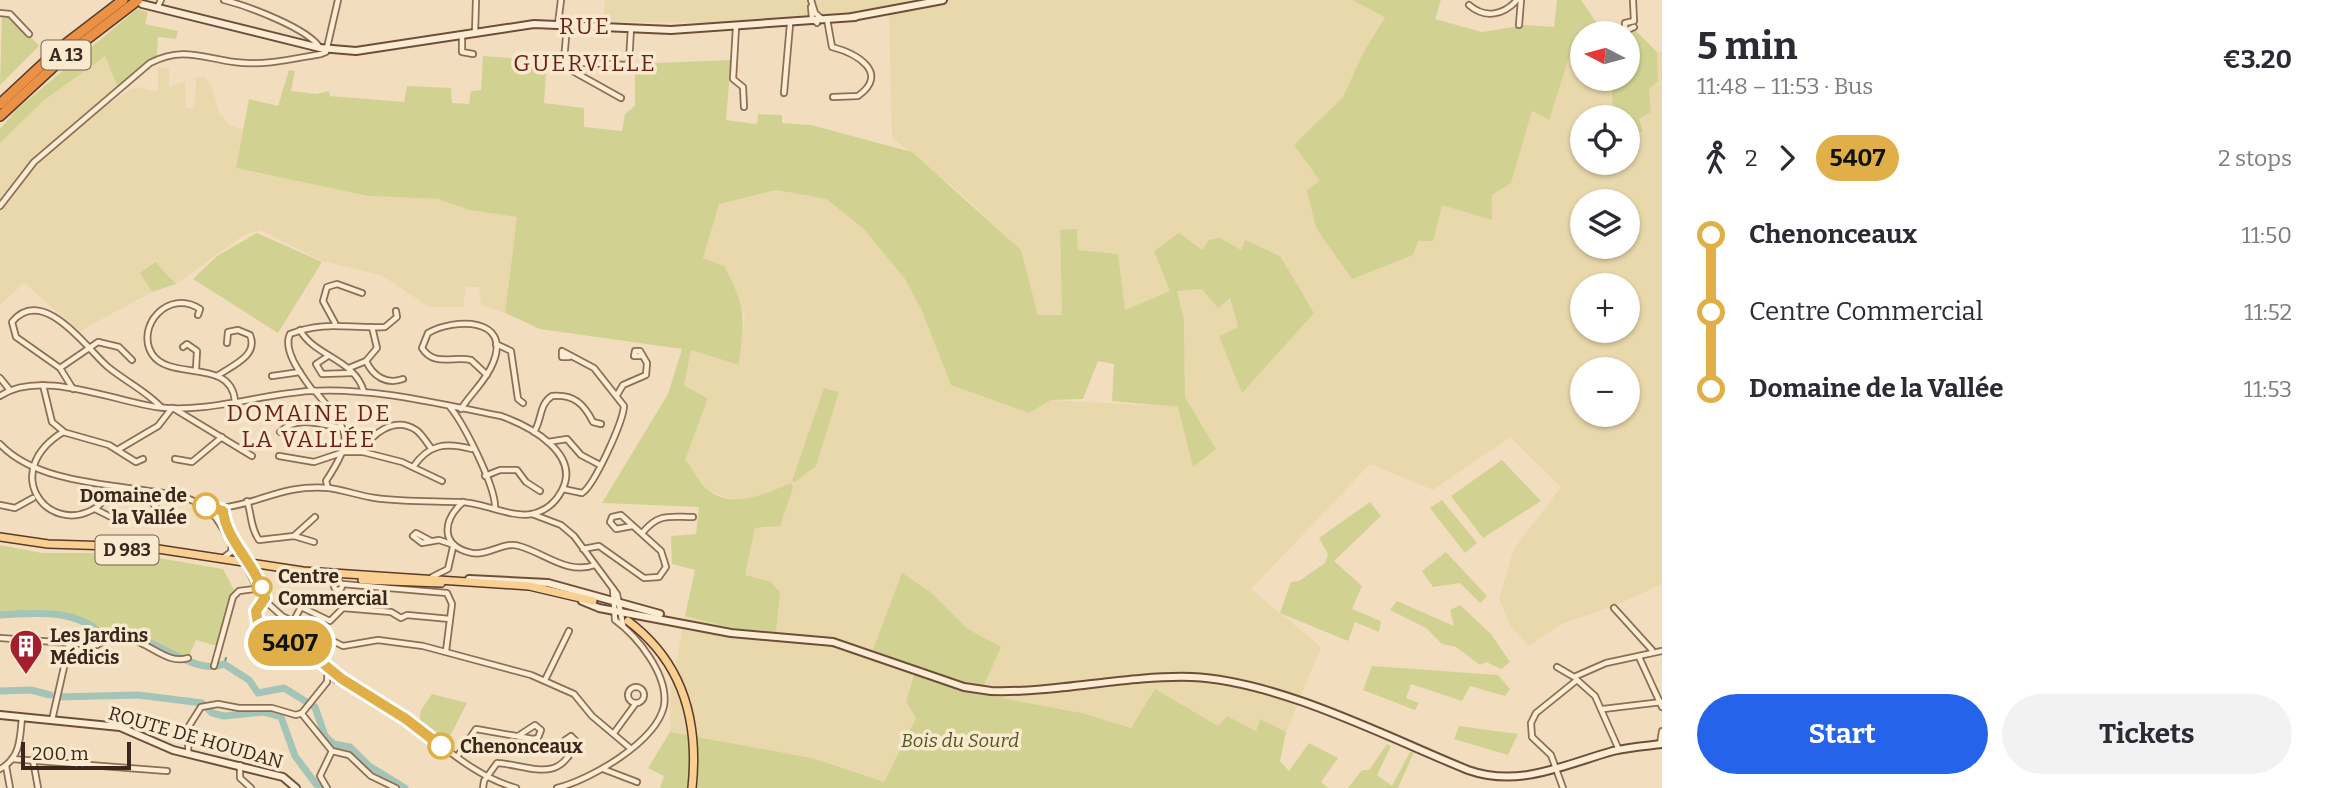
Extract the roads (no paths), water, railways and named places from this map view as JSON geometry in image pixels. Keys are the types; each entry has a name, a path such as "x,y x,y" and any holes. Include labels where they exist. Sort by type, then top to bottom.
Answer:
{"highway":[{"name":"A 13","path":"0,104 59,49 123,0"},
{"name":"A 13","path":"0,116 65,56 140,2"}],"main road":[{"path":"140,2 323,48 364,51 534,24 671,30 758,26 855,16 943,0"},
{"path":"0,539 48,544 145,547 218,559 256,569 548,583 620,612 695,626"},
{"name":"D 983","path":"0,539 45,549 139,551 278,572 378,581 473,582 549,588 593,601"},
{"path":"431,578 547,592 599,608 740,634 844,644 980,690 1202,678 1259,688 1468,770 1499,777 1523,777 1619,750 1661,744"},
{"path":"620,612 663,655 683,692 694,735 692,788"},
{"name":"ROUTE DE HOUDAN","path":"0,715 120,727 188,754 283,777 296,788"}],"street":[{"path":"157,8 161,0"},
{"path":"224,0 271,17 312,38 323,48"},
{"path":"0,206 34,162 141,70 161,57 192,54 234,62 270,63 321,54 338,0"},
{"path":"475,33 476,0"},
{"path":"558,24 561,0"},
{"path":"1469,5 1481,13 1495,14 1508,9 1519,0"},
{"path":"1519,0 1519,25"},
{"path":"1633,0 1634,21"},
{"path":"811,1 832,47 849,50 872,75 869,86 858,96 832,97"},
{"path":"0,13 16,19 29,34"},
{"path":"784,93 793,23"},
{"path":"568,25 565,62 569,69 580,78 621,98"},
{"path":"736,27 733,79 743,87 744,107"},
{"path":"565,62 626,65 631,28"},
{"path":"462,36 462,52 473,54"},
{"path":"335,323 323,301 327,287 337,284 362,293"},
{"path":"198,316 200,309 190,302 178,301 161,311 152,321 148,335 153,357 163,364 196,369 216,376 234,392 235,401"},
{"path":"312,487 326,481 344,452 342,429 324,401 300,372 287,339 290,334 300,330 335,323 372,327 392,324 397,317 396,311"},
{"path":"73,390 60,368 16,337 12,322 16,317 38,312 50,315 82,336 89,348 118,375 162,407"},
{"path":"460,420 462,409 487,375 494,361 496,344 491,331 484,326 471,324 438,328 424,341 422,348 433,359 471,360 487,375"},
{"path":"328,356 316,364 322,374 351,370 366,361 377,348 372,327"},
{"path":"216,376 250,354 253,347 250,335 237,330 228,332 227,343"},
{"path":"300,330 314,348 351,370 364,392"},
{"path":"60,368 98,342 108,343 132,360"},
{"path":"183,347 187,344 198,351 196,369"},
{"path":"496,344 511,351 518,399 523,403"},
{"path":"617,395 623,385 646,375 647,363 640,355"},
{"path":"564,489 582,493 587,490 623,421 625,407 587,363 569,357"},
{"path":"366,361 371,372 379,377 397,382 403,379"},
{"path":"272,376 300,372"},
{"path":"0,377 9,389"},
{"path":"43,385 54,436"},
{"path":"0,396 9,389 43,385 172,408 314,391 364,392 501,416 548,442 564,464 564,489 548,508 531,514"},
{"path":"324,401 329,391"},
{"path":"534,432 541,421 543,405 552,396 578,400 584,405 593,422 601,425"},
{"path":"450,407 460,420 485,476 495,508"},
{"path":"172,408 252,456"},
{"path":"118,449 158,426 172,408"},
{"path":"280,432 288,424 297,421 342,429"},
{"path":"52,422 64,432 118,449 136,462 143,459"},
{"path":"363,452 374,435 385,427 400,426 415,429 430,448"},
{"path":"64,432 54,436 28,464 26,484 33,498 63,514 95,509 111,517 119,515"},
{"path":"175,458 192,462 222,437"},
{"path":"548,442 567,439 581,455 600,465"},
{"path":"0,444 28,464 117,487 181,496 221,511"},
{"path":"413,467 430,448 449,445 472,450"},
{"path":"279,456 314,462 344,452 363,452 413,467 442,481"},
{"path":"485,476 500,470 517,470 526,482 540,491"},
{"path":"326,481 328,488"},
{"path":"95,509 117,487"},
{"path":"216,517 230,507 274,492 312,487 377,498 456,504 463,502 531,514 550,519 574,536 617,594 620,612 657,673 664,700 657,721 630,748 603,769 568,787 557,788"},
{"path":"144,491 167,521"},
{"path":"0,505 15,508 33,498"},
{"path":"247,501 252,516 251,523 259,540 294,536 314,542"},
{"path":"197,503 216,517 232,543 256,569"},
{"path":"431,578 448,569 454,546 446,526 456,504"},
{"path":"548,508 550,519"},
{"path":"216,517 221,511"},
{"path":"221,511 226,529 256,569 264,599 273,610 293,622 350,647 369,640 398,642 446,651 545,680 574,694 592,716 630,748"},
{"path":"583,549 599,546 644,578 653,579 664,572 666,560 643,532 621,516 612,517 610,522 616,529 632,526"},
{"path":"294,536 315,517"},
{"path":"643,532 653,519 693,517"},
{"path":"431,541 443,541 470,553 480,554 516,545 572,568 595,565"},
{"path":"218,559 230,554 232,543"},
{"path":"242,549 256,569 260,589"},
{"path":"342,584 447,593 452,598 446,651"},
{"path":"214,666 233,597 239,591 260,589"},
{"path":"264,599 256,611 258,624 309,652 331,676 342,679 406,719 457,757 487,776 514,788"},
{"path":"293,622 301,607 330,621 343,608 391,612 401,618 407,615 450,619"},
{"path":"599,608 615,620"},
{"path":"1614,608 1652,650"},
{"path":"615,620 620,612"},
{"path":"615,620 620,612"},
{"path":"545,680 569,631"},
{"path":"0,638 97,645 107,639 130,637 185,659"},
{"path":"52,720 69,645"},
{"path":"1563,788 1548,751 1532,737 1531,723 1542,708 1575,679 1606,663 1639,657 1652,650 1662,651"},
{"path":"1603,709 1662,704 1639,657"},
{"path":"1557,667 1595,696 1619,750"},
{"path":"188,754 188,726 201,707 208,704 302,713 309,708 331,676"},
{"path":"614,733 636,703"},
{"path":"302,713 332,751 349,755 371,776 396,788"},
{"path":"10,788 3,767 12,759 19,744 22,717"},
{"path":"457,757 476,729 518,736 538,738 541,730 535,725 518,736"},
{"path":"1661,744 1662,731"},
{"path":"327,788 320,776 332,751"},
{"path":"483,788 487,776 497,764 544,771 568,757"},
{"path":"12,759 167,771"},
{"path":"33,760 38,788"},
{"path":"240,765 240,778 251,788"},
{"path":"603,769 637,782"}],"waterway":[{"path":"0,615 41,613 68,617 93,627 104,636 121,634 141,638 190,662 214,666 224,664 249,680 258,693 284,688 315,707 325,736 334,744 350,747 369,766 405,788"},
{"path":"224,664 226,658"},
{"path":"0,691 31,690 50,695"},
{"path":"59,697 138,695 202,703 212,713 224,716 263,712 281,717 295,756 319,788"}],"tunnel":[{"path":"593,601 628,621"}],"place":[{"name":"Domaine de la Vallée","path":"206,506"},
{"name":"Centre Commercial","path":"262,587"},
{"name":"Les Jardins Médicis","path":"26,676"},
{"name":"Chenonceaux","path":"441,746"}],"district":[{"name":"RUE","path":"585,26"},
{"name":"GUERVILLE","path":"585,63"},
{"name":"DOMAINE DE LA VALLÉE","path":"309,426"}],"park label":[{"name":"Bois du Sourd","path":"960,740"}]}
